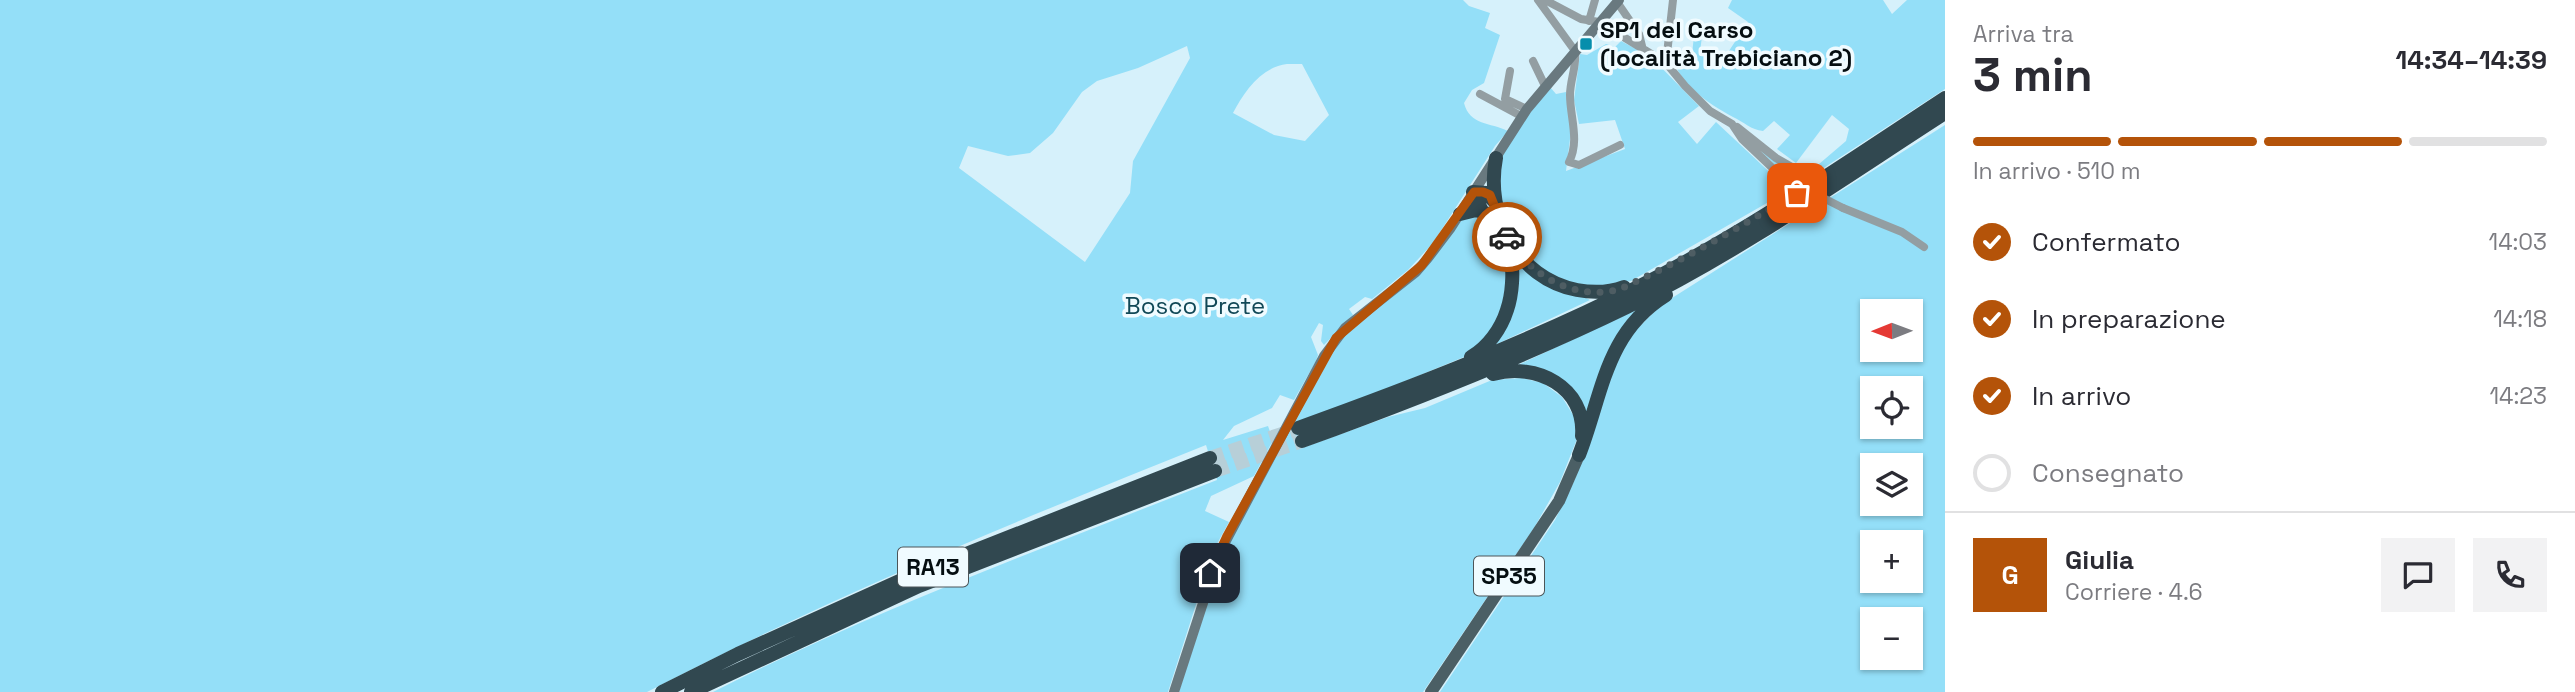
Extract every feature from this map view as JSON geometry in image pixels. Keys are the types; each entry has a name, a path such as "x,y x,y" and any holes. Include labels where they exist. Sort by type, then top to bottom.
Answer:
{"highway":[{"path":"1383,405 1643,285 1731,236 1945,98"},
{"path":"1579,455 1608,363 1640,314 1945,113"},
{"path":"1488,206 1496,158"},
{"path":"1474,192 1488,206 1517,252 1545,278 1570,288 1606,292 1662,269 1819,180"},
{"path":"1460,214 1488,206"},
{"path":"1300,435 1549,343 1628,306 1792,212"},
{"path":"1383,405 1416,380 1473,356 1493,337 1503,321 1511,294 1512,266 1503,231"},
{"path":"1383,405 1428,399 1495,373 1520,370 1535,372 1557,382 1574,400 1583,422 1579,455"},
{"name":"RA13","path":"662,692 750,648 913,575 1212,465 919,586 691,692"}],"main road":[{"path":"1174,692 1205,589 1219,554 1324,356 1345,328 1422,265 1460,214 1524,113 1575,51 1594,21 1618,1"},
{"name":"SP35","path":"1431,692 1559,501 1579,455"}],"street":[{"path":"1538,0 1575,51 1570,96 1574,141 1569,162 1579,164 1620,145"},
{"path":"1545,0 1594,21 1666,63 1710,111 1732,124 1769,154 1804,174"},
{"path":"1594,21 1595,0"},
{"path":"1666,63 1673,0"},
{"path":"1618,1 1639,34 1642,47"},
{"path":"1533,61 1545,86"},
{"path":"1510,71 1505,99 1524,113"},
{"path":"1480,94 1524,113"},
{"path":"1732,124 1742,139 1782,177 1843,208 1902,232 1924,247"}],"green space":[{"name":"Bosco Prete","path":"0,0 1463,0 1469,6 1490,13 1485,28 1500,35 1484,83 1472,90 1464,103 1476,120 1508,131 1495,146 1433,243 1408,270 1372,299 1365,297 1349,309 1353,315 1324,345 1321,341 1323,325 1319,323 1311,337 1318,355 1294,400 1280,395 1272,408 1234,426 1223,440 1268,426 1273,440 1254,476 1211,496 1205,511 1229,522 1213,551 1168,692 713,692 899,606 1217,480 1206,445 993,532 853,593 647,692 0,692","holes":["1187,46 1190,58 1133,161 1130,193 1085,262 959,168 968,146 1008,156 1030,153 1053,133 1082,92 1097,81 1138,68","1287,64 1302,64 1329,115 1305,141 1274,135 1233,113 1242,97 1261,75"]},
{"path":"1732,0 1883,0 1892,14 1907,0 1945,0 1945,89 1793,188 1631,281 1591,288 1551,277 1520,249 1501,208 1499,161 1525,119 1550,87 1556,94 1566,92 1571,131 1566,171 1625,149 1615,120 1579,124 1574,100 1580,54 1587,55 1606,44 1615,47 1621,41 1651,57 1699,106 1678,122 1697,144 1716,122 1779,181 1784,173 1742,134 1766,154 1801,176 1805,176 1846,141 1849,129 1832,115 1796,163 1777,149 1790,135 1774,121 1763,131 1751,127 1713,105 1685,81 1673,61 1671,49 1692,55 1695,25 1703,28 1700,52 1721,63 1748,22 1728,8"},
{"path":"1945,125 1945,692 1440,692 1555,520 1575,479 1610,375 1628,338 1661,305"},
{"path":"1466,216 1486,218 1499,236 1508,266 1502,312 1485,340 1464,357 1396,385 1305,447 1388,417 1425,408 1492,380 1522,378 1543,383 1562,397 1575,418 1577,439 1560,482 1534,528 1423,692 1179,692 1218,563 1326,360 1344,334 1379,305"},
{"path":"1515,261 1590,300 1495,345"},
{"path":"1638,309 1611,347 1586,421 1578,397 1570,389 1551,378 1516,366"}],"tunnel":[{"path":"1210,458 1294,430"},
{"path":"1215,471 1302,441"}],"way so far":[{"path":"1507,237 1524,260 1545,278 1570,288 1606,292 1662,269 1797,193"}],"place":[{"name":"SP1 del Carso (località Trebiciano 2)","path":"1586,44"}],"route":[{"path":"1210,573 1304,391 1340,333 1416,272 1440,244 1474,192 1490,195 1507,237"}]}
